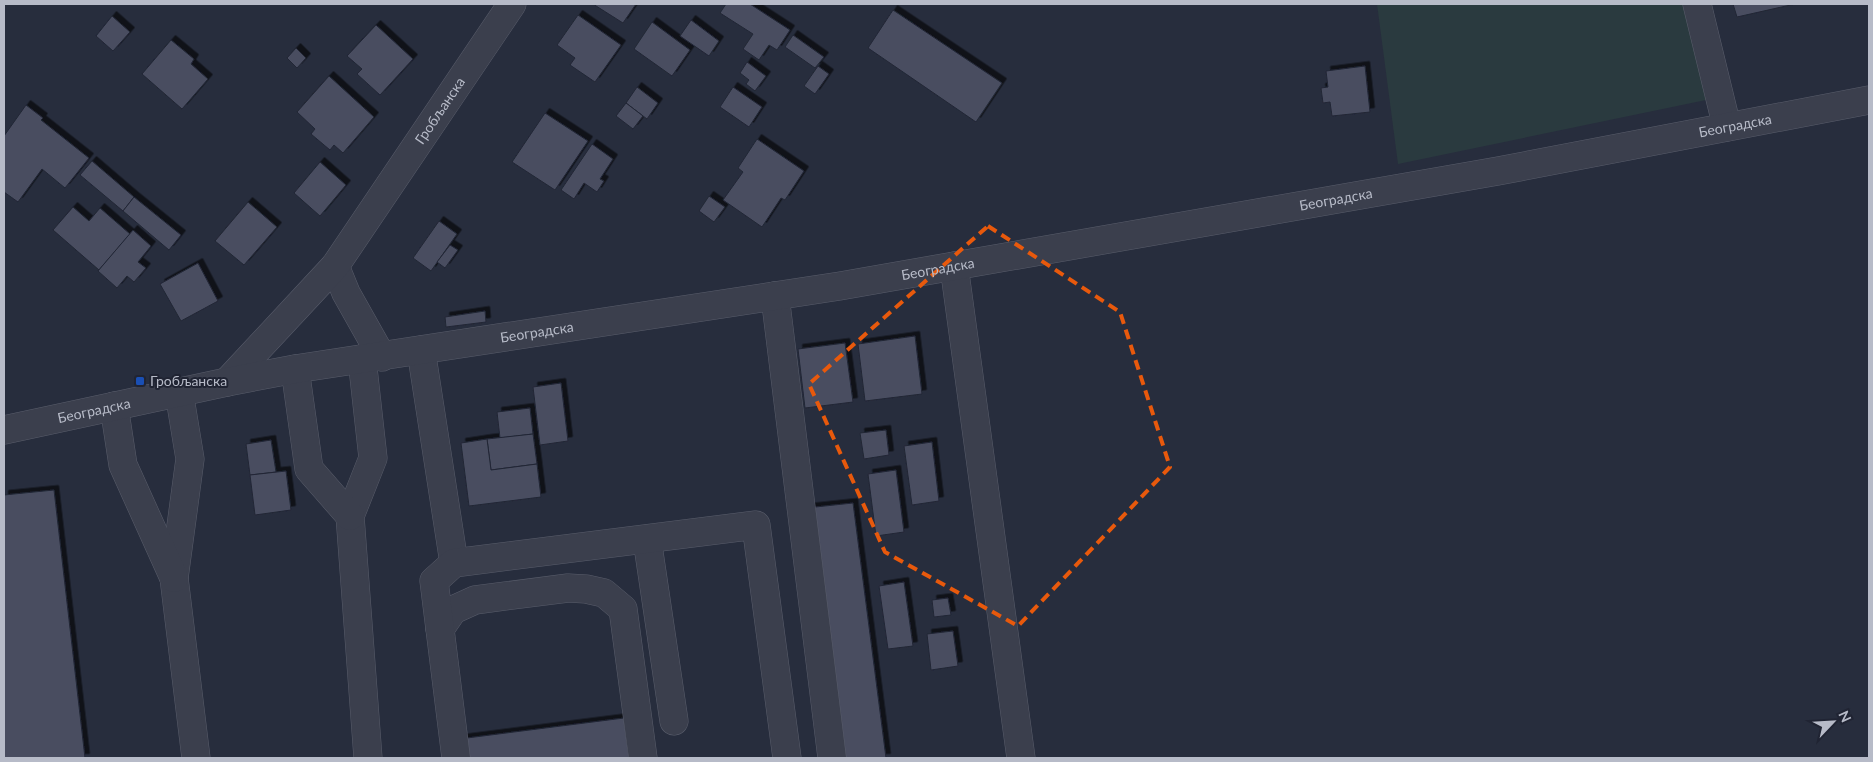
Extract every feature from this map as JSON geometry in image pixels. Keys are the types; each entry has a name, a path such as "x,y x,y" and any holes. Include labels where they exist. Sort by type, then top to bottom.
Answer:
{"street":[{"name":"Гробљанска","path":"227,382 335,266 512,4"},
{"path":"1697,4 1727,126"},
{"name":"Београдска","path":"4,430 295,369 775,296 954,266 1498,171 1869,100"},
{"path":"335,266 372,358 373,458 350,516 368,758"},
{"path":"954,266 1022,758"},
{"path":"775,296 832,758"},
{"path":"421,350 454,563"},
{"path":"295,369 309,468 350,516"},
{"path":"179,392 190,459 174,578 196,758"},
{"path":"114,406 123,465 174,578"},
{"path":"456,758 434,581 454,563 756,525 787,758"},
{"path":"648,539 674,721"},
{"path":"440,628 453,610 475,600 568,588 586,589 604,594 623,609 643,758"}],"highlighted area":[{"path":"988,226 1120,312 1170,467 1018,626 885,552 809,384"}],"shaded area":[{"path":"1377,4 1685,4 1706,100 1398,164"}],"building":[{"path":"593,4 636,4 623,23"},
{"path":"726,4 750,4 790,30 777,50 769,45 759,60 743,49 753,34 720,13"},
{"path":"1733,4 1795,4 1737,17"},
{"path":"893,10 1002,83 976,122 868,48"},
{"path":"578,15 621,45 595,82 570,65 575,58 557,45"},
{"path":"112,16 130,32 113,51 96,36"},
{"path":"691,20 719,41 709,56 680,36"},
{"path":"652,22 690,50 672,76 634,49"},
{"path":"376,25 413,59 380,95 357,74 362,69 347,56"},
{"path":"793,35 824,57 815,68 785,47"},
{"path":"171,40 194,59 191,64 208,79 182,109 142,74"},
{"path":"296,48 306,58 297,68 287,58"},
{"path":"747,62 766,76 755,91 746,84 749,80 740,73"},
{"path":"818,66 829,74 815,94 804,86"},
{"path":"1365,66 1370,112 1332,116 1330,102 1323,103 1321,88 1328,87 1326,71"},
{"path":"329,76 374,117 343,153 334,145 330,150 311,134 315,129 297,112"},
{"path":"637,87 658,103 647,119 626,103"},
{"path":"733,87 762,107 749,127 720,107"},
{"path":"626,103 643,116 633,129 616,116"},
{"path":"26,105 43,118 41,120 89,158 65,188 42,169 18,202 4,192 4,136"},
{"path":"545,113 588,141 555,190 512,162"},
{"path":"757,139 804,171 785,200 781,198 762,227 723,200 743,172 738,168"},
{"path":"592,144 613,159 600,179 604,181 597,192 584,183 574,199 561,190"},
{"path":"92,161 134,197 123,211 80,175"},
{"path":"320,162 346,185 320,216 294,193"},
{"path":"709,196 725,207 714,222 699,211"},
{"path":"134,197 181,235 169,250 123,211"},
{"path":"248,202 277,227 244,265 215,241"},
{"path":"73,207 89,221 100,208 130,234 99,270 53,230"},
{"path":"439,221 457,234 431,271 413,258"},
{"path":"133,230 151,246 138,262 146,268 134,282 127,276 117,288 98,271"},
{"path":"450,245 458,250 445,268 437,262"},
{"path":"198,263 218,301 181,321 160,284"},
{"path":"485,311 486,322 446,327 445,317"},
{"path":"915,336 922,394 865,401 858,344"},
{"path":"845,343 853,402 805,408 798,349"},
{"path":"561,383 568,441 540,445 533,387"},
{"path":"530,408 533,434 500,438 497,412"},
{"path":"886,430 889,455 864,459 860,433"},
{"path":"533,434 537,464 491,470 487,439"},
{"path":"487,439 491,470 537,464 541,497 469,506 461,443"},
{"path":"271,440 276,472 250,475 246,444"},
{"path":"932,442 939,501 912,505 904,446"},
{"path":"896,470 904,532 876,536 868,474"},
{"path":"286,471 291,510 255,515 250,475"},
{"path":"54,490 85,758 4,758 4,495"},
{"path":"853,503 886,758 838,758 806,508"},
{"path":"904,582 913,646 888,649 879,586"},
{"path":"948,598 951,615 934,617 932,600"},
{"path":"953,631 958,666 931,670 927,634"},
{"path":"624,718 629,758 461,758 459,739"}],"place":[{"name":"Гробљанска","path":"140,381"}]}
